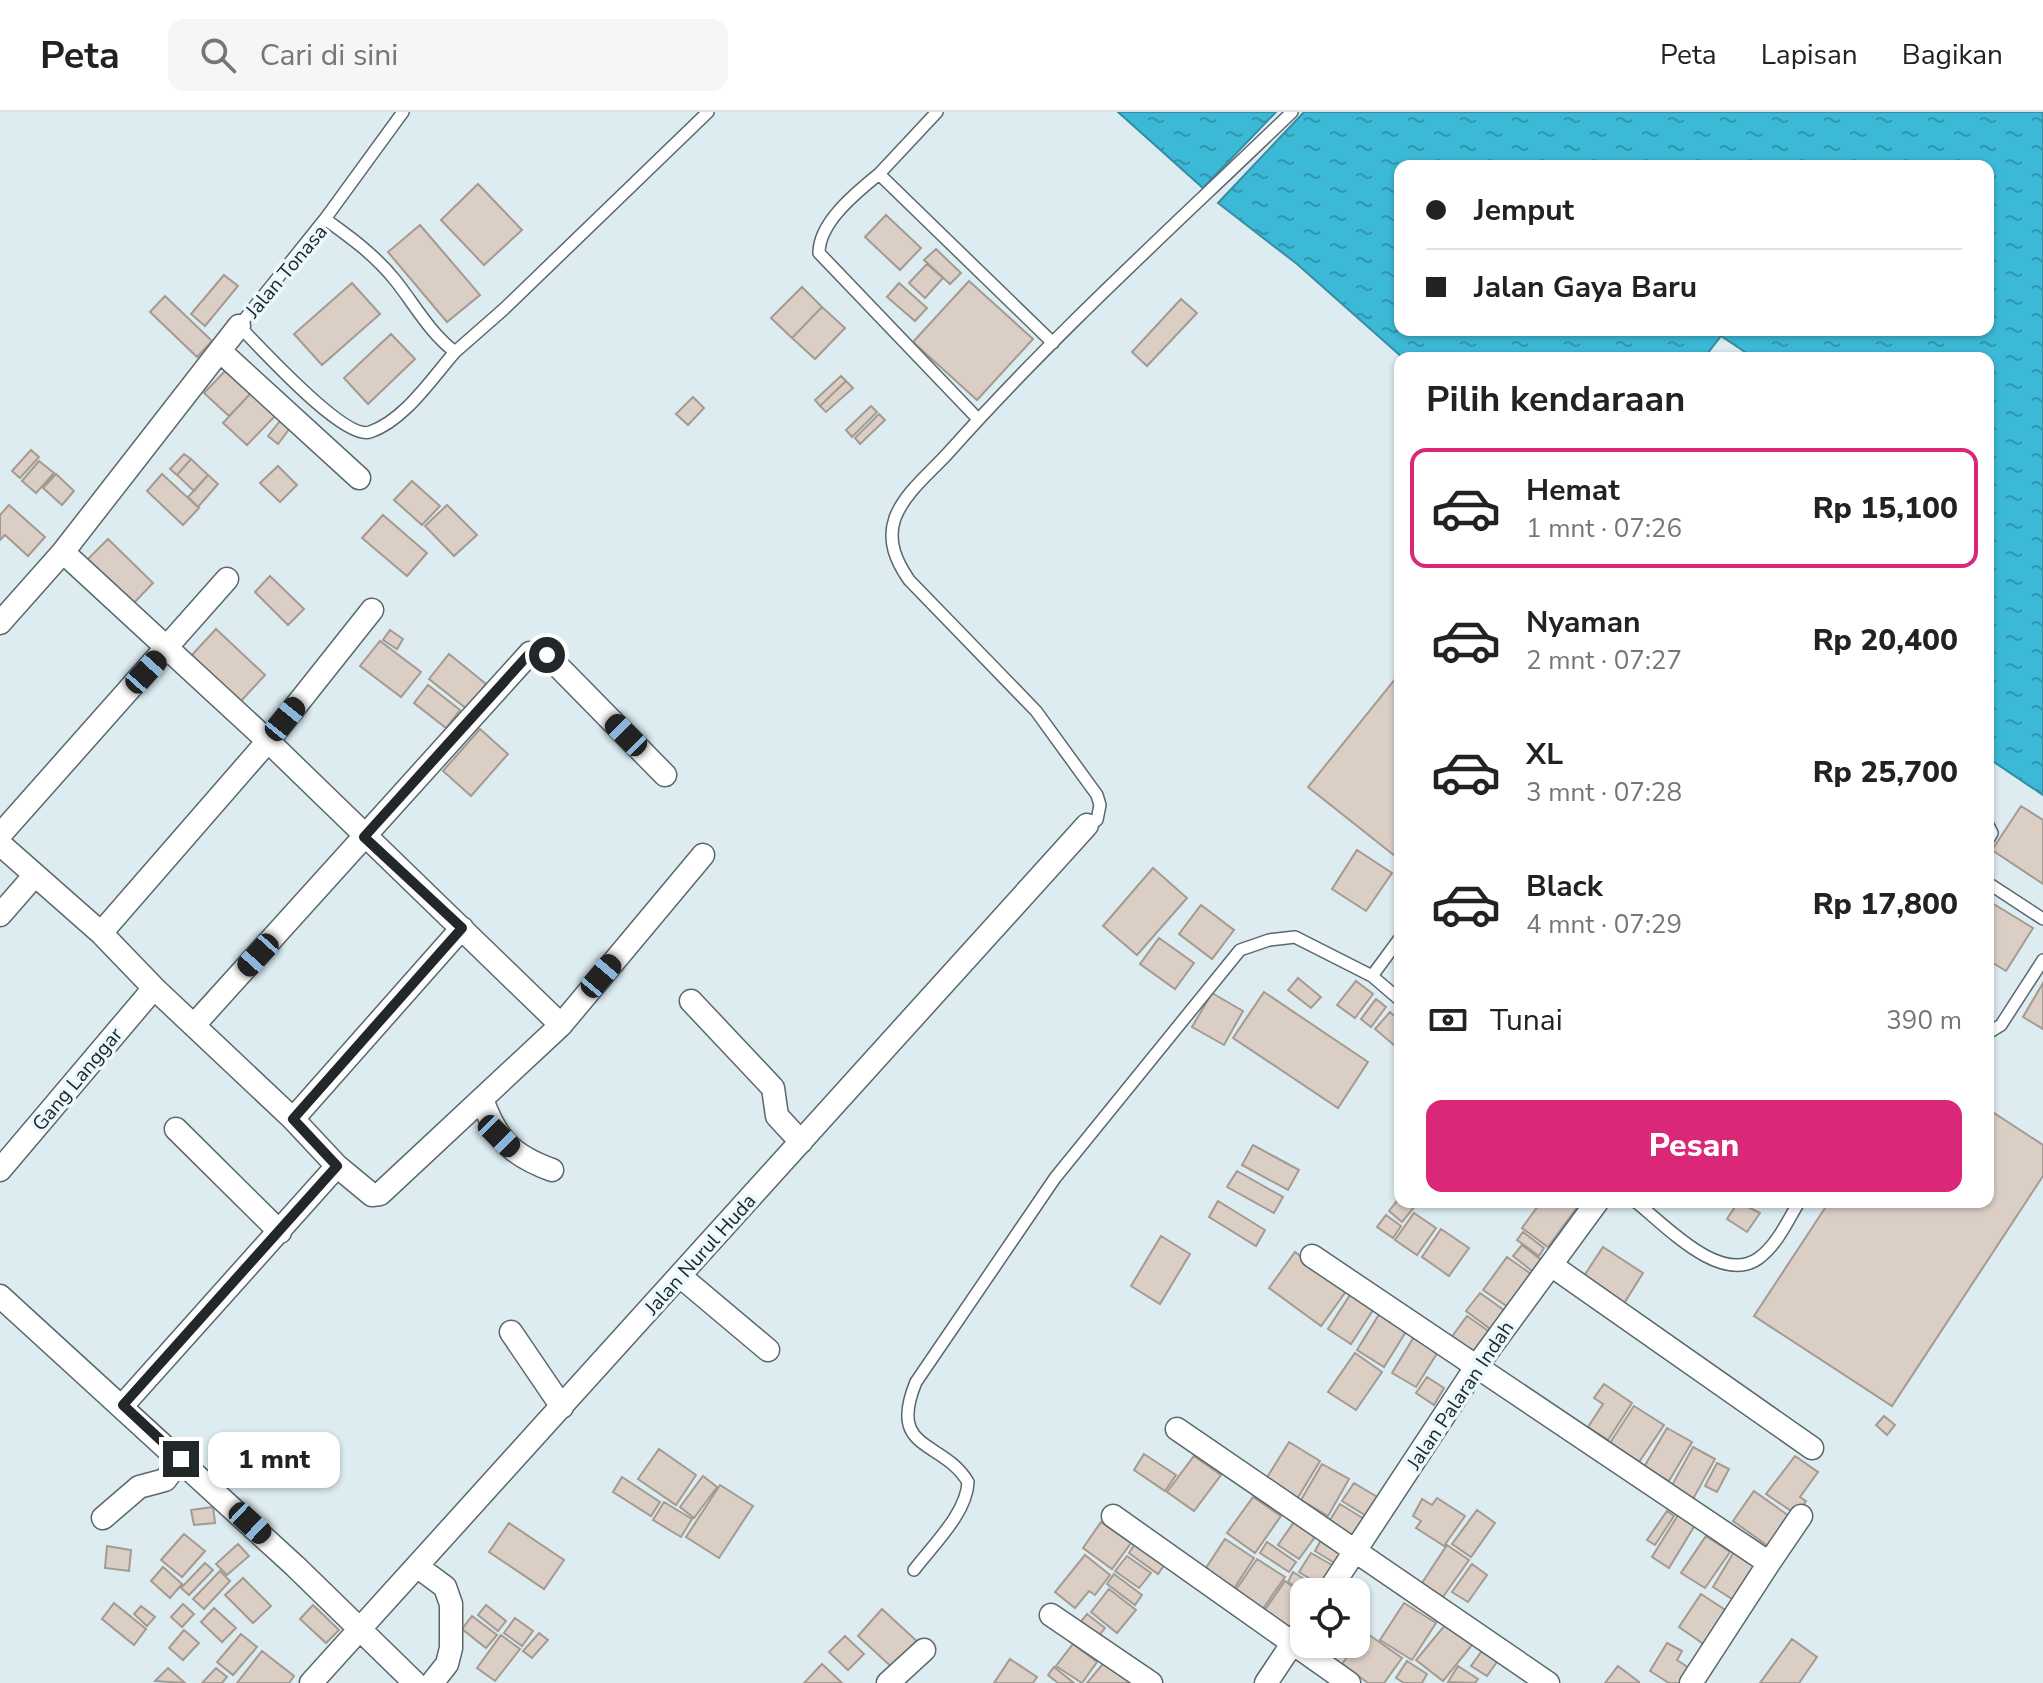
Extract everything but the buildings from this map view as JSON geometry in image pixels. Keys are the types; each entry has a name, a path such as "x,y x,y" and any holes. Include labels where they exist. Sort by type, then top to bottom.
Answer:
{"street":[{"name":"Jalan Tonasa","path":"0,623 63,552 239,326"},
{"path":"220,351 359,478"},
{"path":"63,552 268,741 561,1025"},
{"path":"0,835 227,579"},
{"path":"101,933 268,741 372,610"},
{"path":"194,1025 530,653 547,655 665,775"},
{"name":"Jalan Nurul Huda","path":"311,1683 349,1618 418,1567 1087,825"},
{"path":"0,844 101,933 365,1193 380,1194 561,1025 703,855"},
{"path":"0,915 35,875"},
{"path":"293,1119 462,928"},
{"name":"Gang Langgar","path":"0,1170 154,988"},
{"path":"691,1001 773,1088 777,1116 801,1142"},
{"path":"482,1099 499,1136 521,1157 552,1170"},
{"path":"176,1129 280,1232"},
{"path":"123,1405 337,1166"},
{"name":"Jalan Palaran Indah","path":"1338,1578 1476,1367 1593,1208"},
{"path":"1312,1256 1769,1563"},
{"path":"1551,1265 1812,1448"},
{"path":"680,1276 768,1350"},
{"path":"0,1296 181,1459 415,1683"},
{"path":"511,1332 562,1407"},
{"path":"1177,1429 1548,1683"},
{"path":"103,1518 139,1487 165,1480 181,1459"},
{"path":"1113,1516 1290,1629"},
{"path":"1691,1683 1801,1516"},
{"path":"418,1567 445,1587 451,1604 451,1648 447,1664 432,1683"},
{"path":"1051,1615 1151,1683"},
{"path":"1266,1683 1290,1646"},
{"path":"888,1683 924,1650"},
{"path":"1323,1658 1349,1683"}],"lane":[{"path":"325,219 403,112"},
{"path":"239,326 348,429 359,433 370,432 392,418 455,352 504,309 708,112"},
{"path":"937,112 834,218 819,241 819,253 977,418"},
{"path":"1087,825 1097,820 1100,805 1073,759 1036,711 909,580 896,561 891,534 896,516 907,497 977,418 1292,112"},
{"path":"879,174 1053,343"},
{"name":"Jalan Tonasa","path":"239,326 325,219 361,245 394,278 430,330 455,352"},
{"path":"1994,887 2043,919"},
{"path":"914,1570 961,1508 968,1482 916,1440 909,1428 909,1400 916,1382 1055,1178 1240,950 1269,940 1295,937 1372,976 1394,995"},
{"path":"1372,976 1394,946"},
{"path":"1994,1029 2001,1025 2043,960"},
{"path":"1644,1208 1707,1258 1730,1266 1757,1260 1770,1248 1795,1208"}],"water":[{"path":"1118,112 1276,112 1203,188"},
{"path":"1304,112 2043,112 2043,795 1994,762 1994,352 1745,352 1721,336 1709,352 1396,352 1297,264 1218,203"}],"route":[{"path":"181,1459 123,1405 337,1166 293,1119 462,928 364,837 530,653 547,655"}]}
